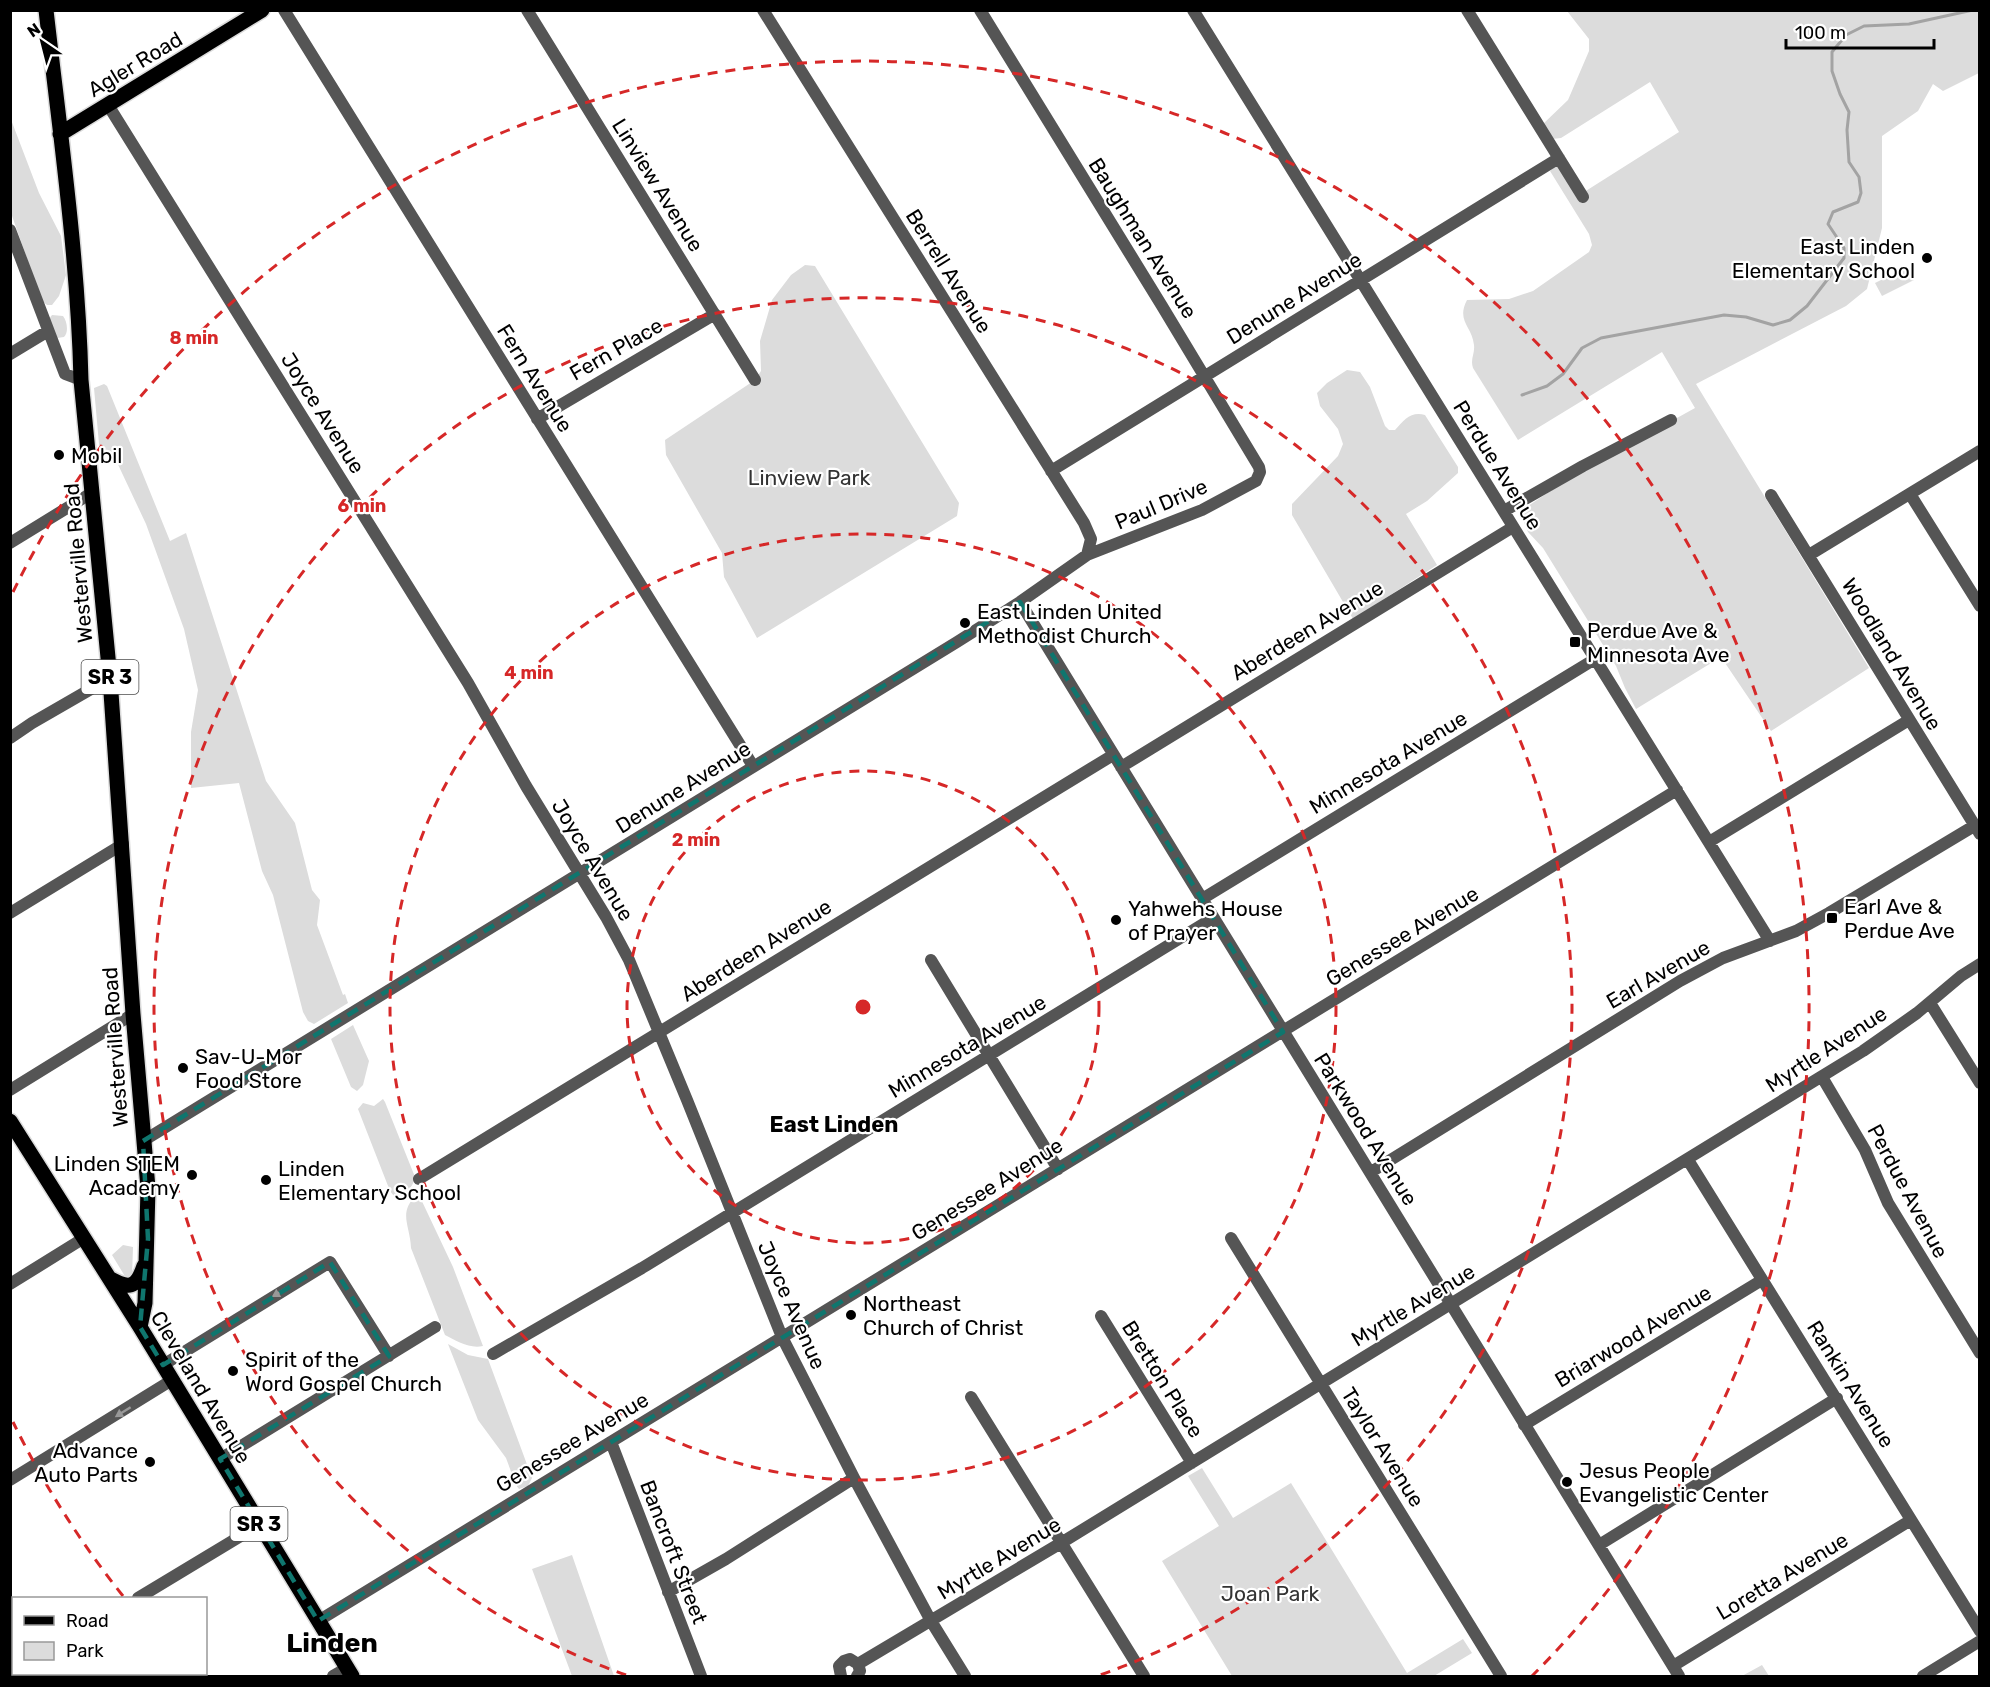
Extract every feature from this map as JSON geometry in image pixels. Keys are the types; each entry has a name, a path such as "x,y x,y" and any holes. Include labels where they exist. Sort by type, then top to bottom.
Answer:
{"main road":[{"name":"Westerville Road","path":"46,10 80,341 81,380 110,678 133,1014 148,1188 145,1303 140,1327"},
{"name":"Agler Road","path":"60,134 262,10"},
{"name":"Cleveland Avenue","path":"10,1121 140,1327 350,1672"},
{"path":"109,1278 128,1286 135,1284 140,1279 146,1261"}],"street":[{"name":"Fern Avenue","path":"284,10 753,766"},
{"name":"Linview Avenue","path":"527,10 755,380"},
{"name":"Berrell Avenue","path":"764,10 1084,523 1090,539 1087,555"},
{"name":"Baughman Avenue","path":"980,10 1259,467 1259,476 1249,486"},
{"name":"Perdue Avenue","path":"1193,10 1770,941"},
{"path":"1467,10 1582,197"},
{"name":"Joyce Avenue","path":"108,105 468,683 526,786 606,917 629,960 703,1136 782,1337 854,1478 931,1621 965,1677"},
{"name":"Denune Avenue","path":"1051,471 1558,158"},
{"path":"10,230 65,374 81,380"},
{"name":"Fern Place","path":"537,419 715,314"},
{"path":"10,354 48,331"},
{"path":"1504,511 1671,420"},
{"path":"1809,555 1980,451"},
{"name":"Paul Drive","path":"1087,555 1202,510 1249,486"},
{"path":"10,543 93,492"},
{"path":"1910,494 1980,606"},
{"name":"Woodland Avenue","path":"1771,495 1977,830"},
{"name":"Aberdeen Avenue","path":"1121,767 1513,527"},
{"name":"Denune Avenue","path":"143,1141 1020,602 1087,555"},
{"name":"Parkwood Avenue","path":"1020,602 1676,1672"},
{"name":"Minnesota Avenue","path":"1202,899 1595,659"},
{"path":"10,738 110,678"},
{"path":"1709,843 1909,720"},
{"name":"Aberdeen Avenue","path":"419,1179 660,1034 761,969 1113,755"},
{"name":"Genessee Avenue","path":"318,1620 1677,790"},
{"name":"Earl Avenue","path":"1371,1172 1680,981 1723,958 1770,941 1829,914 1977,830"},
{"path":"10,914 123,844"},
{"name":"Minnesota Avenue","path":"493,1354 642,1268 1213,918"},
{"path":"931,960 1058,1169"},
{"name":"Myrtle Avenue","path":"841,1677 839,1670 843,1661 850,1659 858,1670 931,1621 1822,1077 1863,1051 1980,964"},
{"path":"1930,1003 1980,1083"},
{"path":"10,1090 133,1014"},
{"name":"Perdue Avenue","path":"1822,1077 1865,1150 1888,1203 1980,1353"},
{"name":"Rankin Avenue","path":"1688,1160 1980,1631"},
{"path":"10,1284 84,1238"},
{"name":"Taylor Avenue","path":"1231,1238 1501,1677"},
{"path":"163,1365 330,1262 389,1356"},
{"name":"Briarwood Avenue","path":"1524,1425 1762,1280"},
{"name":"Bretton Place","path":"1101,1316 1192,1463"},
{"path":"220,1459 435,1327"},
{"path":"10,1480 172,1380"},
{"path":"971,1397 1144,1677"},
{"path":"1599,1545 1837,1398"},
{"name":"Bancroft Street","path":"611,1442 700,1677"},
{"path":"668,1592 726,1559 854,1478"},
{"name":"Loretta Avenue","path":"1676,1672 1911,1520"},
{"path":"141,1597 259,1525"},
{"path":"1923,1677 1980,1641"},
{"path":"333,1677 350,1672"}],"highlighted area":[{"path":"1020,602 1283,1032 318,1621 220,1459 389,1356 330,1262 163,1365 140,1327 148,1239 143,1141"}],"green space":[{"path":"1567,11 1979,11 1979,73 1943,91 1933,84 1918,111 1882,136 1882,228 1867,289 1846,306 1696,384 1869,668 1771,731 1721,657 1636,709 1616,666 1543,548 1528,532 1521,515 1528,506 1576,474 1695,408 1662,352 1518,440 1473,368 1473,338 1463,313 1467,300 1509,299 1533,291 1589,252 1592,245 1589,234 1550,171 1556,165 1562,166 1581,194 1679,132 1650,82 1561,138 1552,139 1543,124 1568,100 1589,51 1589,39"},
{"path":"10,117 39,193 61,236 66,275 59,296 52,305 47,305 42,301 11,213"},
{"name":"Linview Park","path":"805,265 815,266 959,503 957,516 757,638 724,577 722,553 666,455 665,440 755,380 761,371 760,341 772,300 791,275"},
{"path":"1907,267 1914,280 1882,296 1875,283"},
{"path":"52,315 63,316 67,329 64,337 57,338 49,319"},
{"path":"1347,370 1360,372 1370,387 1385,426 1389,430 1395,430 1412,415 1425,415 1458,467 1458,473 1427,501 1406,514 1437,565 1353,619 1292,515 1292,504 1338,456 1343,444 1338,429 1320,406 1317,393 1327,383"},
{"path":"104,384 107,386 170,541 186,533 266,781 295,823 312,890 320,900 317,925 348,1003 314,1024 308,1021 303,1012 273,895 262,871 239,783 191,788 191,732 198,690 184,629 146,524 114,456 100,455 94,388"},
{"path":"353,1025 369,1061 363,1085 357,1091 351,1087 331,1039"},
{"path":"383,1099 415,1177 408,1191 398,1196 394,1196 390,1191 358,1109 363,1103 374,1106"},
{"path":"416,1195 419,1195 453,1267 483,1346 468,1345 445,1335 411,1248 406,1214 407,1208"},
{"path":"123,1245 133,1247 132,1277 126,1278 112,1255"},
{"path":"448,1344 468,1355 488,1359 532,1478 528,1486 519,1489 506,1458 478,1420"},
{"name":"Joan Park","path":"1202,1468 1233,1518 1291,1483 1407,1673 1463,1639 1472,1653 1434,1676 1232,1676 1162,1561 1219,1526 1188,1476"},
{"path":"572,1555 614,1676 572,1676 532,1569"},
{"path":"1762,1665 1769,1676 1742,1676"}],"waterway":[{"path":"1522,395 1547,386 1563,374 1582,348 1601,338 1724,315 1746,317 1773,325 1790,320 1807,306 1844,258 1844,248 1828,224 1833,212 1858,202 1861,193 1859,177 1849,162 1847,130 1849,112 1832,71 1832,52 1846,35 1864,26 1909,24 1973,10"}],"place":[{"name":"East Linden Elementary School","path":"1927,258"},
{"name":"Mobil","path":"59,455"},
{"name":"East Linden United Methodist Church","path":"965,623"},
{"name":"Perdue Ave & Minnesota Ave","path":"1575,642"},
{"name":"Earl Ave & Perdue Ave","path":"1832,918"},
{"name":"Yahwehs House of Prayer","path":"1116,920"},
{"name":"Sav-U-Mor Food Store","path":"183,1068"},
{"name":"Linden STEM Academy","path":"192,1175"},
{"name":"Linden Elementary School","path":"266,1180"},
{"name":"Northeast Church of Christ","path":"851,1315"},
{"name":"Spirit of the Word Gospel Church","path":"233,1371"},
{"name":"Advance Auto Parts","path":"150,1462"},
{"name":"Jesus People Evangelistic Center","path":"1567,1482"}],"district":[{"name":"East Linden","path":"834,1124"},
{"name":"Linden","path":"332,1643"}]}
